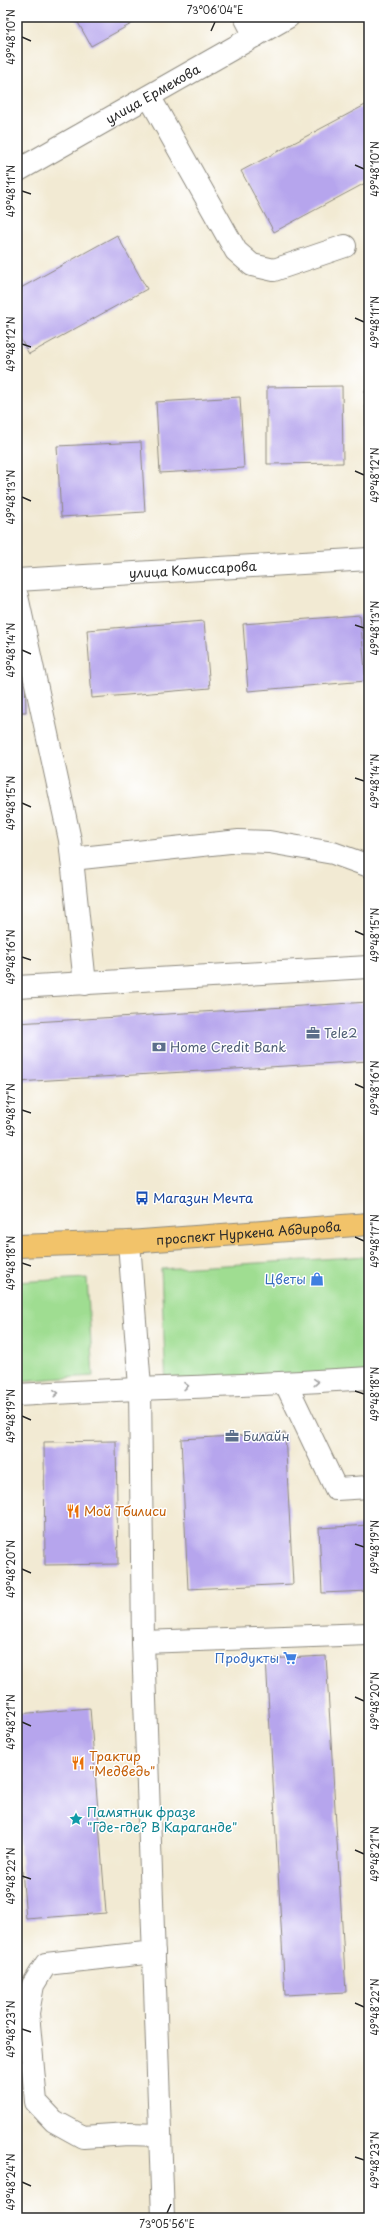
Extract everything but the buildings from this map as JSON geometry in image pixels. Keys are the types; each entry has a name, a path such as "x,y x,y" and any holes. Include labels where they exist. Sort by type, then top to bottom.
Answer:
{"main road":[{"name":"проспект Нуркена Абдирова","path":"17,1246 129,1242 369,1224"}],"street":[{"path":"245,17 255,36"},
{"name":"улица Ермекова","path":"17,171 150,98 288,17"},
{"path":"150,98 236,251 252,265 274,270 345,246"},
{"name":"улица Комиссарова","path":"17,580 369,559"},
{"path":"17,596 68,832 86,984"},
{"path":"72,859 239,842 269,842 333,853 369,866"},
{"path":"17,987 369,967"},
{"path":"129,1242 140,1388 143,1642 163,2218"},
{"path":"17,1395 140,1388 286,1384 369,1378"},
{"path":"286,1384 336,1490 369,1487"},
{"path":"143,1642 369,1634"},
{"path":"154,1952 46,1964 33,1985 28,2013 36,2102 54,2121 84,2137 128,2134 160,2135"}],"green space":[{"path":"369,1256 369,1375 166,1387 161,1269"},
{"path":"87,1278 93,1376 17,1381 17,1282"}],"place":[{"name":"Tele2","path":"313,1033"},
{"name":"Home Credit Bank","path":"159,1047"},
{"name":"Магазин Мечта","path":"142,1198"},
{"name":"Цветы","path":"317,1279"},
{"name":"Билайн","path":"232,1436"},
{"name":"Мой Тбилиси","path":"73,1511"},
{"name":"Продукты","path":"290,1658"},
{"name":"Трактир \"Медведь\"","path":"78,1763"},
{"name":"Памятник фразе \"Где-где? В Караганде\"","path":"76,1819"}]}
